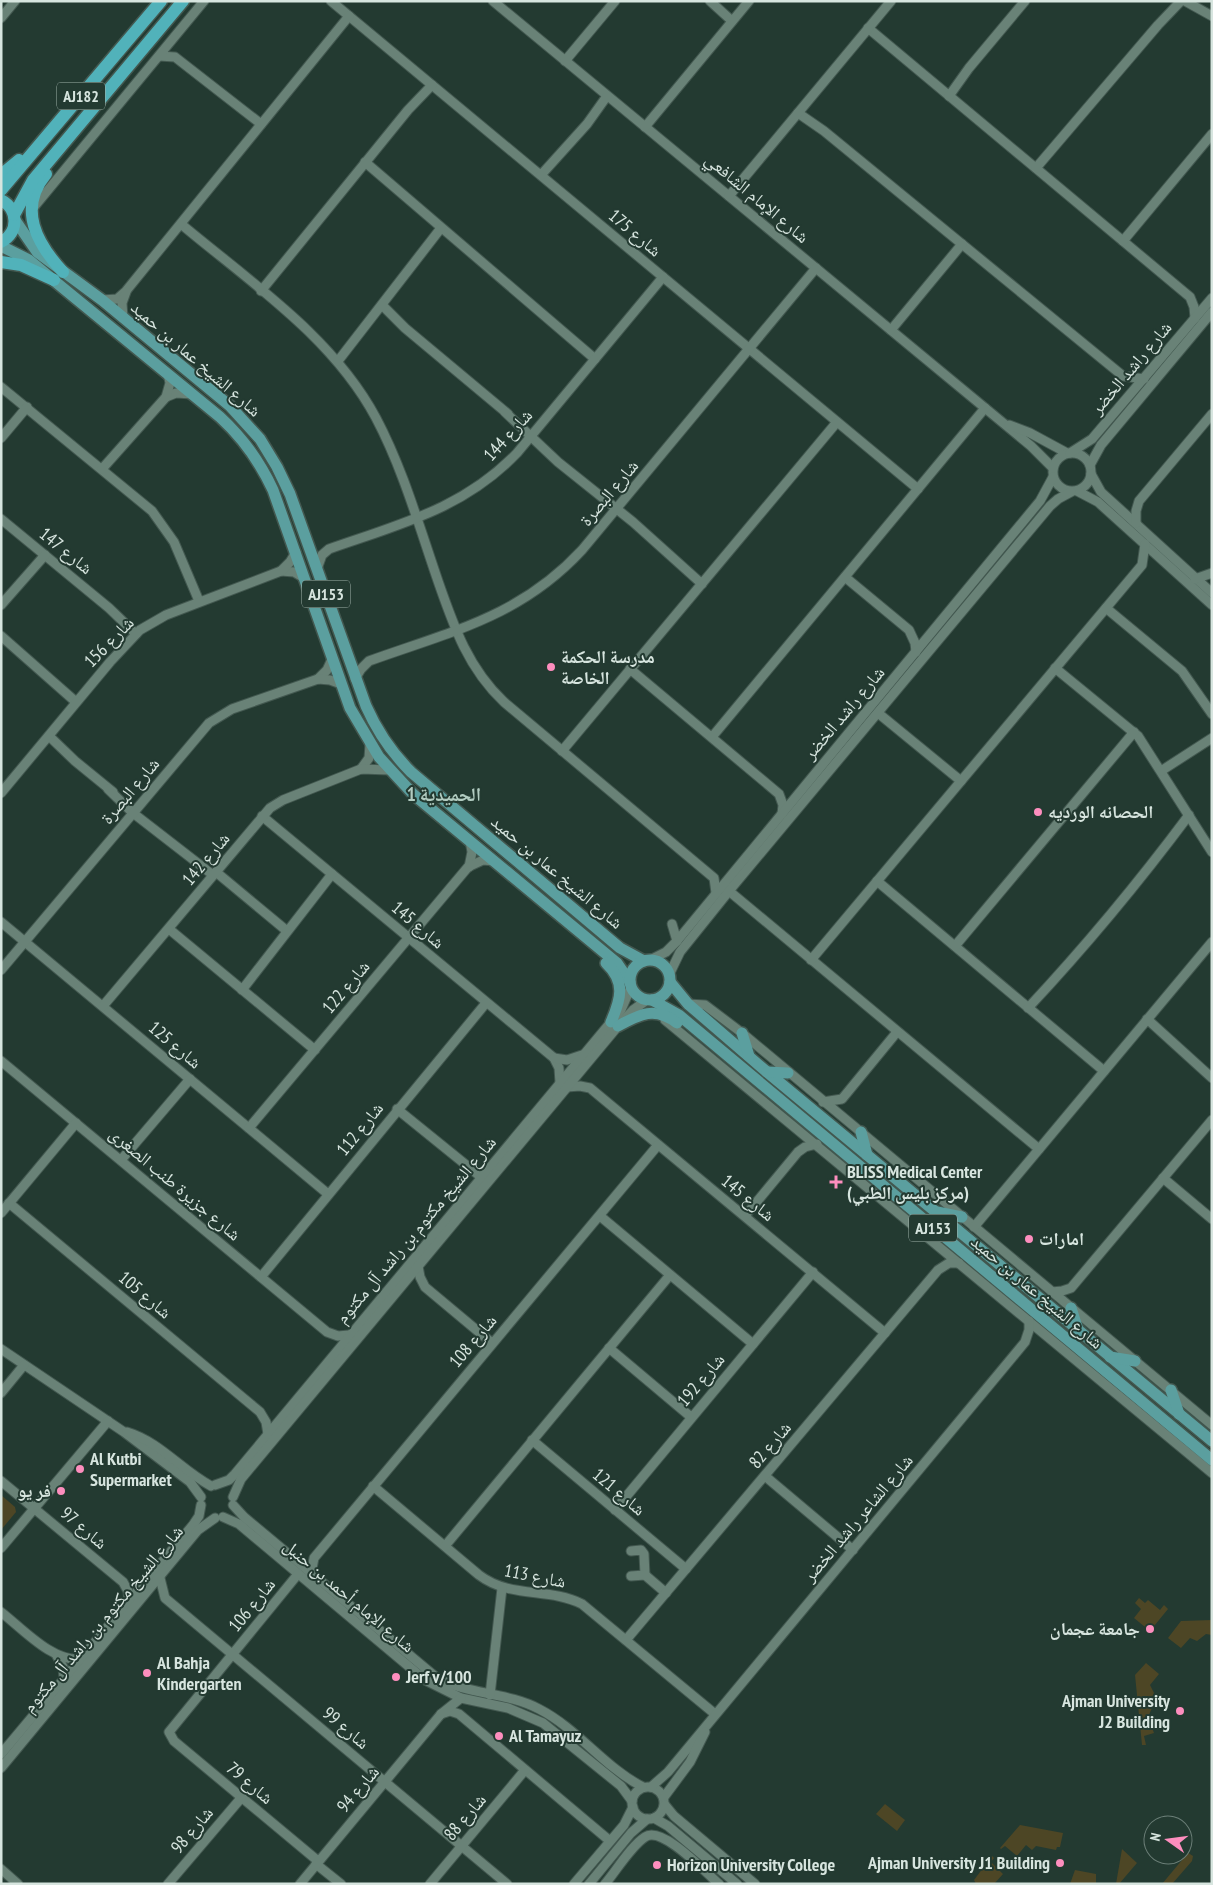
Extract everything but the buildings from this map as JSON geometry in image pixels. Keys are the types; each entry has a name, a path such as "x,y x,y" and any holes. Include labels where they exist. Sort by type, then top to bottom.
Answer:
{"highway":[{"name":"AJ182","path":"1,190 161,1"},
{"path":"179,5 189,1"},
{"name":"AJ182","path":"14,217 33,180 179,5"},
{"path":"1,175 20,159 37,139 50,132"},
{"path":"59,276 40,244 32,223 32,210 41,182 63,155 66,141"},
{"path":"1,200 11,208 14,217 12,231 1,244"},
{"path":"1,262 21,265 59,276"}],"main road":[{"name":"شارع الشيخ عمار بن حميد","path":"14,217 32,247 59,276 168,374 230,426 254,456 273,490 350,708 370,744 389,770 413,794 494,860 583,937 617,963 630,984"},
{"name":"شارع الشيخ عمار بن حميد","path":"1,244 102,300 230,406 253,430 280,472 307,541 355,679 378,730 411,772 620,948 647,961"},
{"path":"583,937 618,979 620,998 614,1024"},
{"path":"647,961 662,965 669,978 664,994 650,1000 637,996 630,984 633,969 647,961"},
{"name":"شارع الشيخ عمار بن حميد","path":"669,978 688,1004 767,1072 1179,1416 1212,1441"},
{"name":"شارع الشيخ عمار بن حميد","path":"650,1000 674,1011 855,1162 1006,1295 1212,1460"},
{"path":"614,1024 643,1013 656,1012 669,1017 694,1036 708,1040"},
{"path":"742,1033 749,1056"},
{"path":"767,1072 788,1073"},
{"path":"786,1106 788,1120"},
{"path":"861,1132 867,1155"},
{"path":"843,1166 855,1162"},
{"path":"934,1211 962,1217"},
{"path":"1070,1307 1078,1330"},
{"path":"1110,1357 1136,1361"},
{"path":"1170,1390 1179,1416"}],"street":[{"path":"1,18 15,1"},
{"path":"32,210 50,185 204,1"},
{"name":"شارع 175","path":"331,1 918,489"},
{"name":"شارع الإمام الشافعي","path":"493,1 1037,451 1053,473"},
{"path":"565,61 615,1"},
{"path":"710,1 734,20"},
{"path":"714,1 734,20"},
{"path":"645,127 749,1"},
{"path":"728,196 891,1"},
{"path":"947,94 1025,1"},
{"path":"1158,25 1174,1"},
{"path":"1037,170 1158,25 1183,1 1212,16"},
{"path":"102,300 117,298 126,292 349,16"},
{"path":"868,28 1190,297 1194,307 1195,318"},
{"path":"171,41 175,57"},
{"path":"159,56 175,57 262,124"},
{"path":"260,290 430,83"},
{"path":"542,177 609,98"},
{"path":"800,111 1123,376 1127,386 1128,397"},
{"path":"1123,241 1212,134"},
{"path":"364,164 596,358"},
{"path":"181,224 260,290 337,359 367,402 383,431 467,657 484,682 504,702 714,878 716,893"},
{"path":"337,359 443,230"},
{"path":"891,330 962,244"},
{"name":"شارع البصرة","path":"369,660 498,615 537,591 571,562 816,268"},
{"name":"شارع 144","path":"329,549 450,505 475,490 499,470 531,436 663,277"},
{"path":"123,318 122,303 126,292"},
{"path":"1190,297 1211,298"},
{"name":"شارع راشد الخضر","path":"1069,453 1092,439 1211,298"},
{"path":"380,307 505,412 558,462 703,582"},
{"name":"شارع راشد الخضر","path":"1090,470 1101,445 1212,312"},
{"path":"104,471 166,397 169,388 168,374"},
{"path":"1123,376 1144,378"},
{"path":"1,387 145,505 164,526 174,542 199,601"},
{"path":"166,397 176,393 192,394"},
{"path":"1,438 27,407"},
{"path":"712,737 985,408"},
{"path":"1136,523 1136,511 1139,501 1212,414"},
{"name":"شارع الإمام الشافعي","path":"1000,420 1030,432 1069,453"},
{"path":"562,751 837,422"},
{"path":"1212,593 1098,488 1090,470 1080,455 1069,453 1059,457 1053,473 1058,486 1094,498 1212,604"},
{"path":"1074,491 1087,485 1090,470"},
{"name":"شارع راشد الخضر","path":"647,961 666,952 677,941 732,875 1040,501 1053,473"},
{"name":"شارع راشد الخضر","path":"669,978 680,952 729,891 1050,506 1062,496 1074,491"},
{"path":"1119,508 1139,501"},
{"name":"شارع 147","path":"1,519 138,632"},
{"path":"307,541 319,547 329,549"},
{"path":"811,960 1142,565 1145,544"},
{"path":"317,569 322,555 329,549"},
{"name":"شارع 156","path":"2,792 138,632 166,615 281,570 290,562 296,552"},
{"path":"1,605 43,554"},
{"path":"1142,565 1162,560"},
{"path":"281,570 294,572 304,578"},
{"path":"1195,579 1212,573"},
{"path":"845,577 909,630 916,652"},
{"path":"1106,608 1182,671 1212,714"},
{"path":"909,630 930,634"},
{"path":"1,636 78,701"},
{"path":"1,640 14,648"},
{"path":"346,655 369,660 355,679"},
{"path":"318,679 327,670 332,659"},
{"path":"1056,668 1134,732 1161,770 1212,852"},
{"path":"630,669 779,794 783,805 782,814"},
{"path":"318,679 330,680 341,684"},
{"name":"شارع البصرة","path":"1,970 203,729 216,718 240,706 318,679"},
{"path":"878,713 961,781"},
{"path":"955,946 1134,732"},
{"path":"47,738 145,820 288,931"},
{"path":"1161,770 1212,738"},
{"path":"361,769 369,758 370,744"},
{"name":"شارع 142","path":"103,1006 262,816 278,802 361,769 389,770"},
{"path":"779,794 799,794"},
{"name":"شارع 145","path":"262,816 554,1058"},
{"path":"1030,1010 1190,818"},
{"path":"468,867 472,857 470,841"},
{"path":"468,867 478,862 494,860"},
{"name":"شارع 122","path":"249,1128 468,867"},
{"path":"709,874 732,875"},
{"path":"240,988 333,876"},
{"path":"877,881 1104,1071"},
{"path":"729,891 1038,1149"},
{"name":"شارع 125","path":"1,922 328,1194"},
{"path":"672,924 677,941"},
{"path":"169,928 315,1050"},
{"path":"974,1227 1212,942"},
{"name":"شارع الشيخ مكتوم بن راشد آل مكتوم","path":"213,1485 232,1477 481,1177 563,1085 583,1068 614,1024 625,1004 630,984"},
{"name":"شارع الشيخ مكتوم بن راشد آل مكتوم","path":"233,1501 238,1483 418,1266 563,1085 584,1054 614,1024 650,1000"},
{"name":"شارع 112","path":"261,1277 397,1109 486,1003"},
{"path":"688,1004 705,1004 742,1033 1212,1425"},
{"path":"656,1012 941,1248 1006,1295 1029,1321 1212,1473"},
{"path":"1146,1021 1209,1074"},
{"path":"842,1118 842,1099 897,1032"},
{"path":"554,1058 567,1060 584,1054"},
{"path":"554,1058 559,1068 563,1085 590,1088"},
{"name":"شارع جزيرة طنب الصغرى","path":"1,1060 327,1332"},
{"path":"583,1068 590,1088"},
{"path":"121,1160 190,1079"},
{"name":"شارع 145","path":"590,1088 885,1333"},
{"path":"824,1102 842,1099"},
{"path":"397,1109 481,1177"},
{"path":"1052,1292 1062,1292 1071,1288 1212,1120"},
{"path":"1,1213 76,1123"},
{"path":"798,1152 802,1132"},
{"path":"745,1216 798,1152 817,1144"},
{"name":"شارع 108","path":"311,1574 314,1558 658,1145"},
{"path":"1163,1178 1212,1219"},
{"name":"شارع 105","path":"10,1203 260,1412"},
{"path":"600,1216 753,1344"},
{"path":"938,1270 942,1258 941,1248"},
{"name":"شارع 82","path":"626,1640 938,1270 950,1263 959,1262"},
{"path":"418,1266 420,1277 425,1287"},
{"name":"شارع 192","path":"615,1510 813,1272"},
{"path":"445,1546 670,1275"},
{"path":"402,1285 415,1284 425,1287 492,1343"},
{"path":"1070,1307 1071,1288"},
{"name":"شارع الشاعر راشد الخضر","path":"1025,1342 1029,1321"},
{"path":"327,1332 338,1336 350,1335"},
{"path":"327,1332 332,1342 334,1354"},
{"name":"شارع الشاعر راشد الخضر","path":"647,1787 668,1772 1025,1342 1045,1334"},
{"path":"609,1348 691,1417"},
{"path":"1,1349 124,1432 185,1478 208,1515 219,1517 230,1512 233,1501 227,1488 213,1485 152,1443 124,1432"},
{"path":"1,1393 24,1365"},
{"path":"260,1412 272,1416 284,1414"},
{"path":"260,1412 266,1422 268,1434"},
{"path":"1,1548 108,1421"},
{"name":"شارع 121","path":"532,1440 686,1569"},
{"path":"766,1474 854,1548"},
{"name":"شارع 97","path":"1,1480 122,1582"},
{"path":"201,1501 205,1490 213,1485"},
{"name":"شارع 113","path":"373,1486 483,1578 502,1588 574,1600 589,1609 715,1714"},
{"name":"شارع الشيخ مكتوم بن راشد آل مكتوم","path":"1,1754 4,1744 82,1659 197,1520 201,1501"},
{"name":"شارع الإمام أحمد بن حنبل","path":"233,1501 244,1517 437,1678 459,1688 530,1705 552,1716 629,1779 647,1787"},
{"name":"شارع الشيخ مكتوم بن راشد آل مكتوم","path":"1,1768 198,1530 219,1517"},
{"name":"شارع الإمام أحمد بن حنبل","path":"219,1517 239,1524 414,1672 458,1700 508,1708 543,1724 621,1786 632,1804"},
{"path":"631,1551 641,1550 644,1554 645,1576"},
{"path":"298,1563 314,1558"},
{"name":"شارع 106","path":"173,1726 298,1574"},
{"path":"631,1576 645,1576 666,1594"},
{"path":"144,1596 165,1598 160,1578"},
{"path":"122,1582 144,1584"},
{"path":"122,1582 128,1592 129,1603"},
{"path":"490,1695 502,1588"},
{"name":"شارع 99","path":"165,1598 507,1884"},
{"path":"1,1612 58,1656 69,1660 82,1659"},
{"path":"58,1656 63,1667 64,1679"},
{"path":"438,1688 444,1700 441,1714"},
{"path":"458,1700 459,1714"},
{"name":"شارع 94","path":"300,1884 441,1714 458,1700"},
{"path":"441,1714 450,1711 459,1714 610,1841"},
{"name":"شارع الشاعر راشد الخضر","path":"664,1801 690,1762 715,1714"},
{"name":"شارع 79","path":"173,1726 169,1732 171,1739 242,1797 341,1884"},
{"name":"شارع 88","path":"430,1884 525,1770"},
{"path":"574,1884 626,1821 638,1790 647,1787 659,1790 674,1816 755,1884"},
{"name":"شارع 98","path":"171,1883 242,1797"},
{"path":"589,1884 620,1847 650,1819 661,1813 664,1801"},
{"path":"632,1804 639,1816 650,1819 675,1832 726,1879 737,1884"},
{"path":"675,1832 679,1849"},
{"path":"605,1884 641,1840 651,1834 662,1836 719,1884"},
{"path":"619,1867 620,1847"},
{"path":"1,1870 18,1884"}],"shaded area":[{"path":"1,1495 15,1507 16,1512 1,1530"},
{"path":"1139,1598 1145,1603 1148,1600 1160,1610 1164,1605 1168,1609 1150,1631 1134,1618 1141,1609 1135,1603"},
{"path":"1212,1620 1212,1635 1206,1634 1197,1641 1190,1638 1181,1648 1168,1638 1181,1621"},
{"path":"1146,1663 1159,1674 1150,1685 1154,1693 1150,1702 1152,1708 1148,1717 1154,1733 1144,1736 1146,1745 1142,1745 1135,1675"},
{"path":"885,1804 905,1820 897,1831 876,1814"},
{"path":"1020,1825 1063,1833 1060,1847 1057,1847 1056,1850 1036,1846 1032,1850 1026,1845 1017,1856 1005,1846 1001,1849"},
{"path":"1122,1849 1137,1863 1119,1884 1116,1884"},
{"path":"992,1856 994,1858 991,1862 1003,1874 994,1884 976,1884 974,1880"},
{"path":"1178,1865 1189,1865 1172,1884 1162,1884"},
{"path":"1075,1870 1096,1874 1096,1884 1070,1884"}],"place":[{"name":"مدرسة الحكمة الخاصة","path":"551,667"},
{"name":"الحصانه الورديه","path":"1038,812"},
{"name":"BLISS Medical Center (مركز بليس الطبي)","path":"836,1182"},
{"name":"امارات","path":"1029,1239"},
{"name":"Al Kutbi Supermarket","path":"80,1469"},
{"name":"فر يو","path":"61,1491"},
{"name":"جامعة عجمان","path":"1150,1629"},
{"name":"Al Bahja Kindergarten","path":"147,1673"},
{"name":"Jerf v/100","path":"396,1677"},
{"name":"Ajman University J2 Building","path":"1180,1711"},
{"name":"Al Tamayuz","path":"499,1736"},
{"name":"Ajman University J1 Building","path":"1060,1863"},
{"name":"Horizon University College","path":"657,1865"}],"district":[{"name":"الحميدية 1","path":"444,794"}]}
